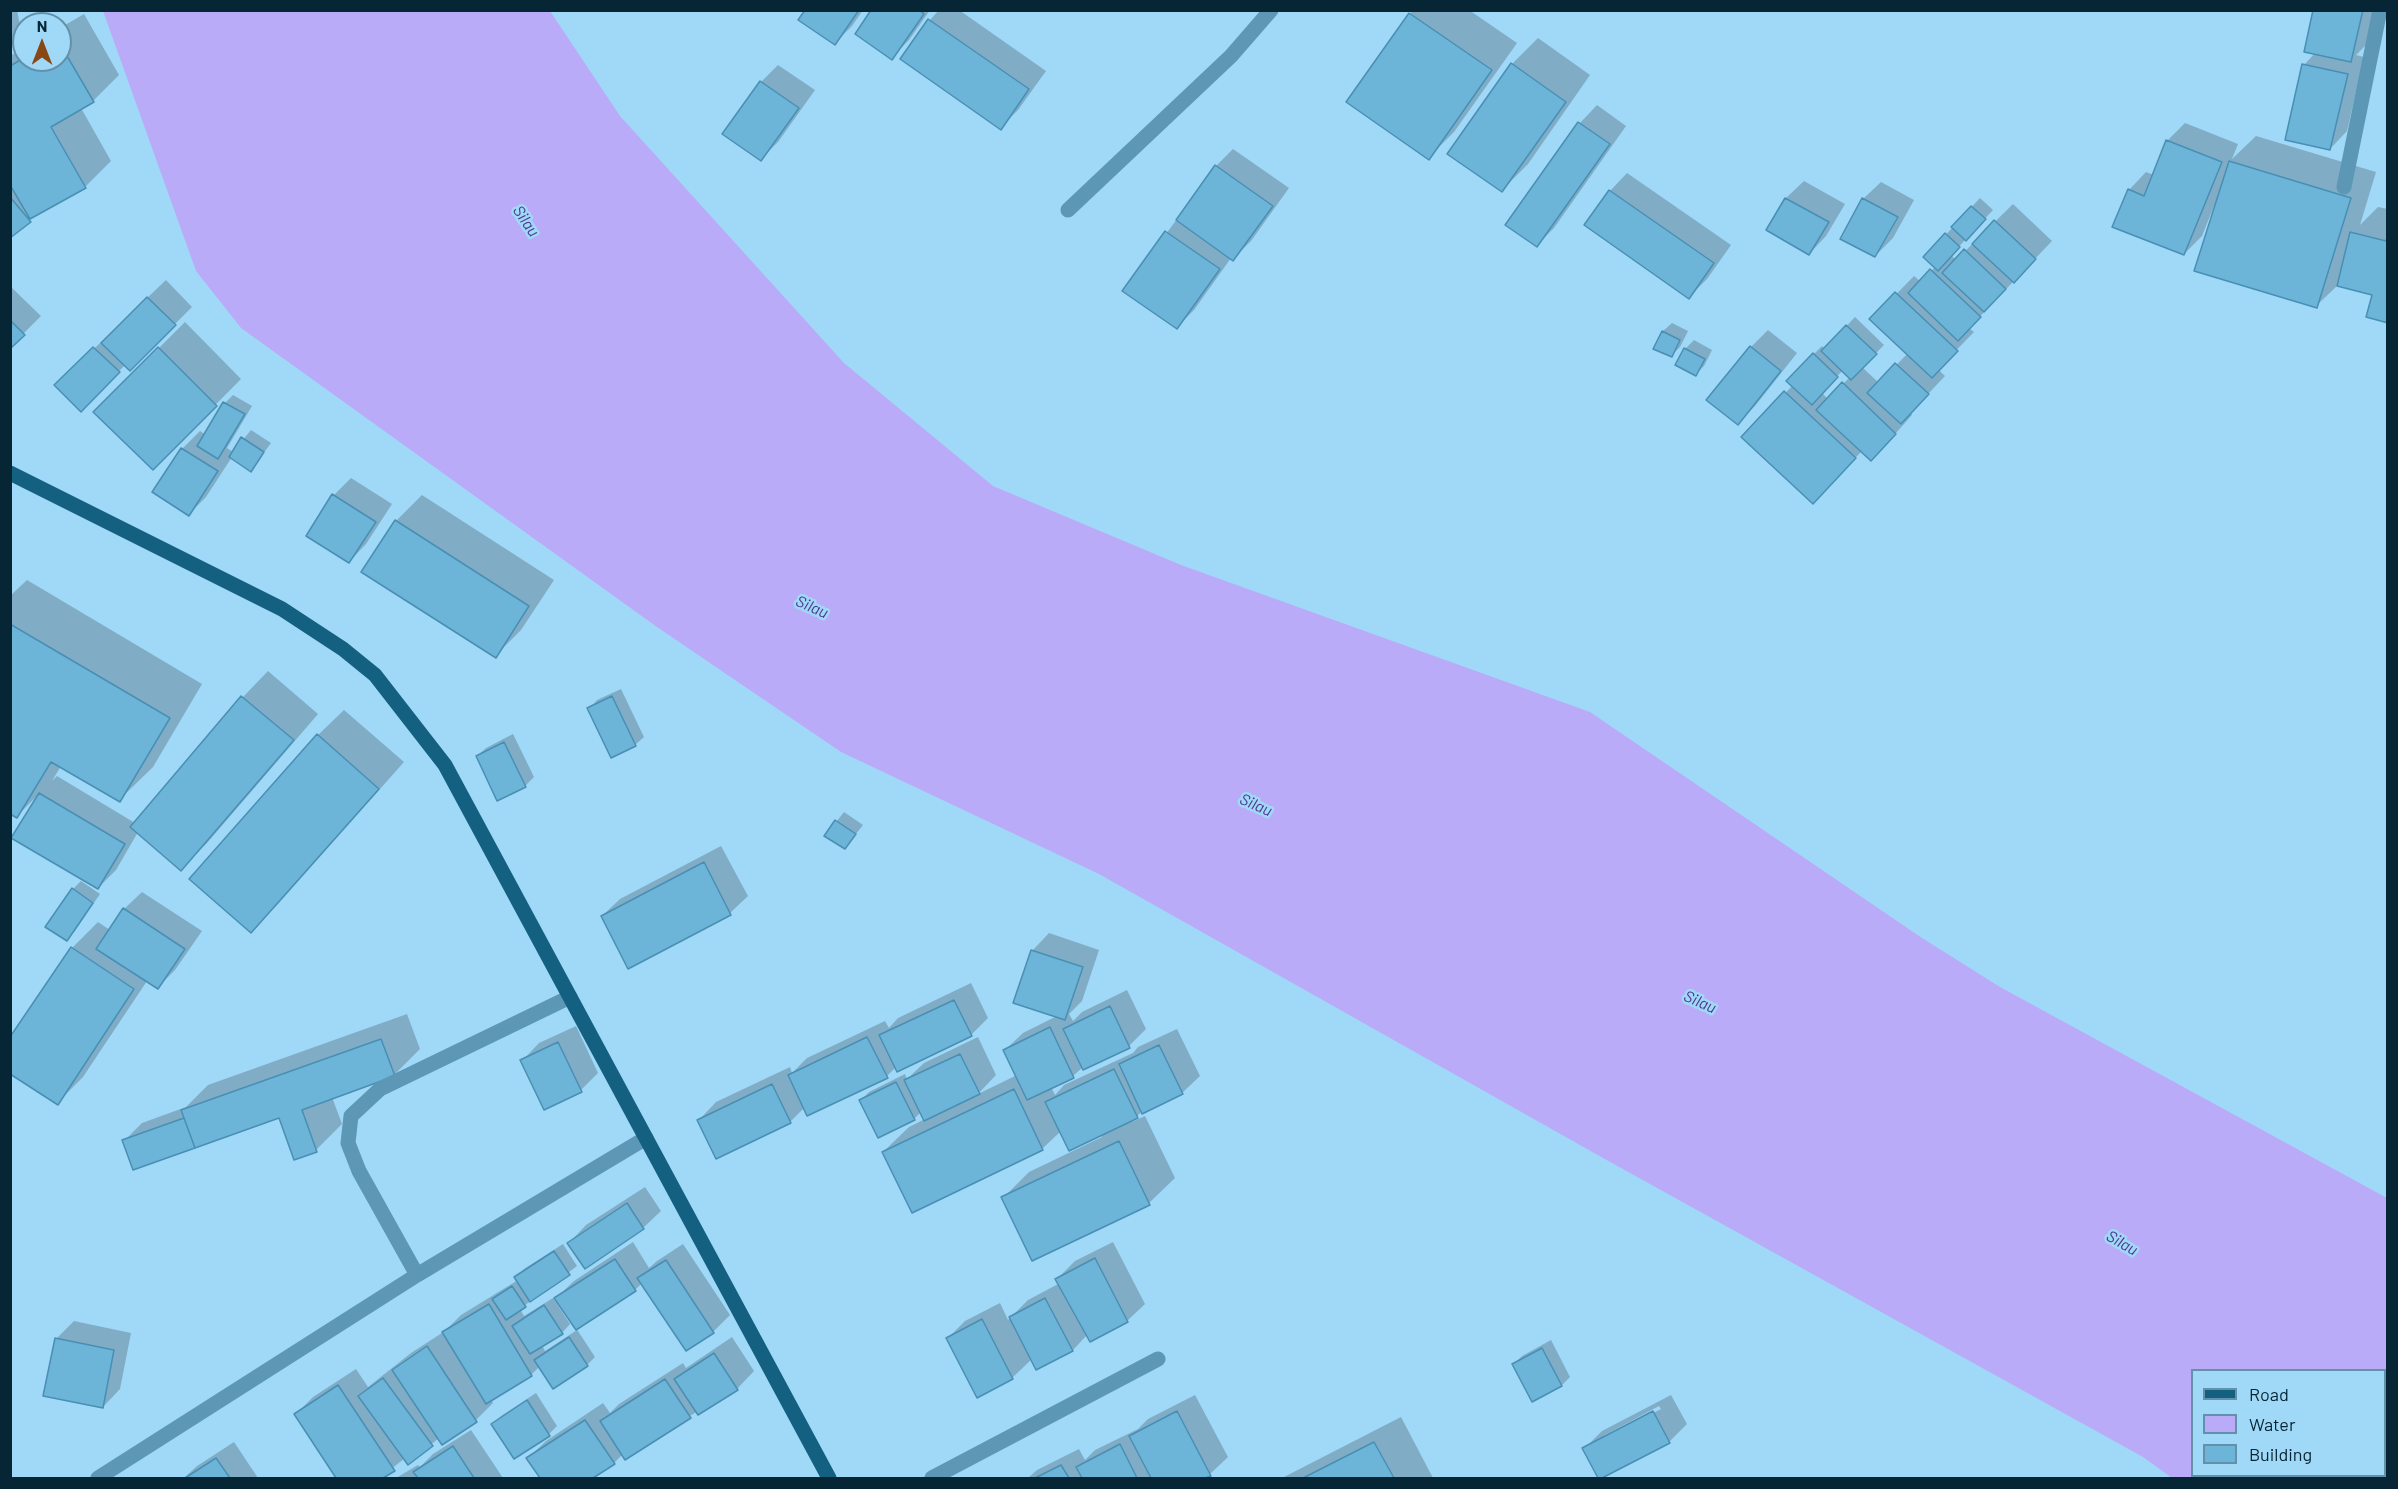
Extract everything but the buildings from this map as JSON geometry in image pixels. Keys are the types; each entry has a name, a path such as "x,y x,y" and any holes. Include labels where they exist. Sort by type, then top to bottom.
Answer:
{"main road":[{"path":"10,473 282,609 343,649 375,675 445,765 829,1479"}],"street":[{"path":"1068,210 1231,57 1271,10"},
{"path":"2344,187 2380,10"},
{"path":"417,1275 358,1172 348,1143 351,1116 380,1089 570,997"},
{"path":"98,1479 417,1275 646,1138"},
{"path":"932,1479 1158,1359"}],"water":[{"name":"Silau","path":"103,11 550,11 620,116 844,363 993,486 1181,565 1590,712 1922,938 2000,987 2387,1198 2387,1478 2172,1478 2143,1457 1603,1158 1099,874 841,752 657,627 241,328 196,271"}]}
